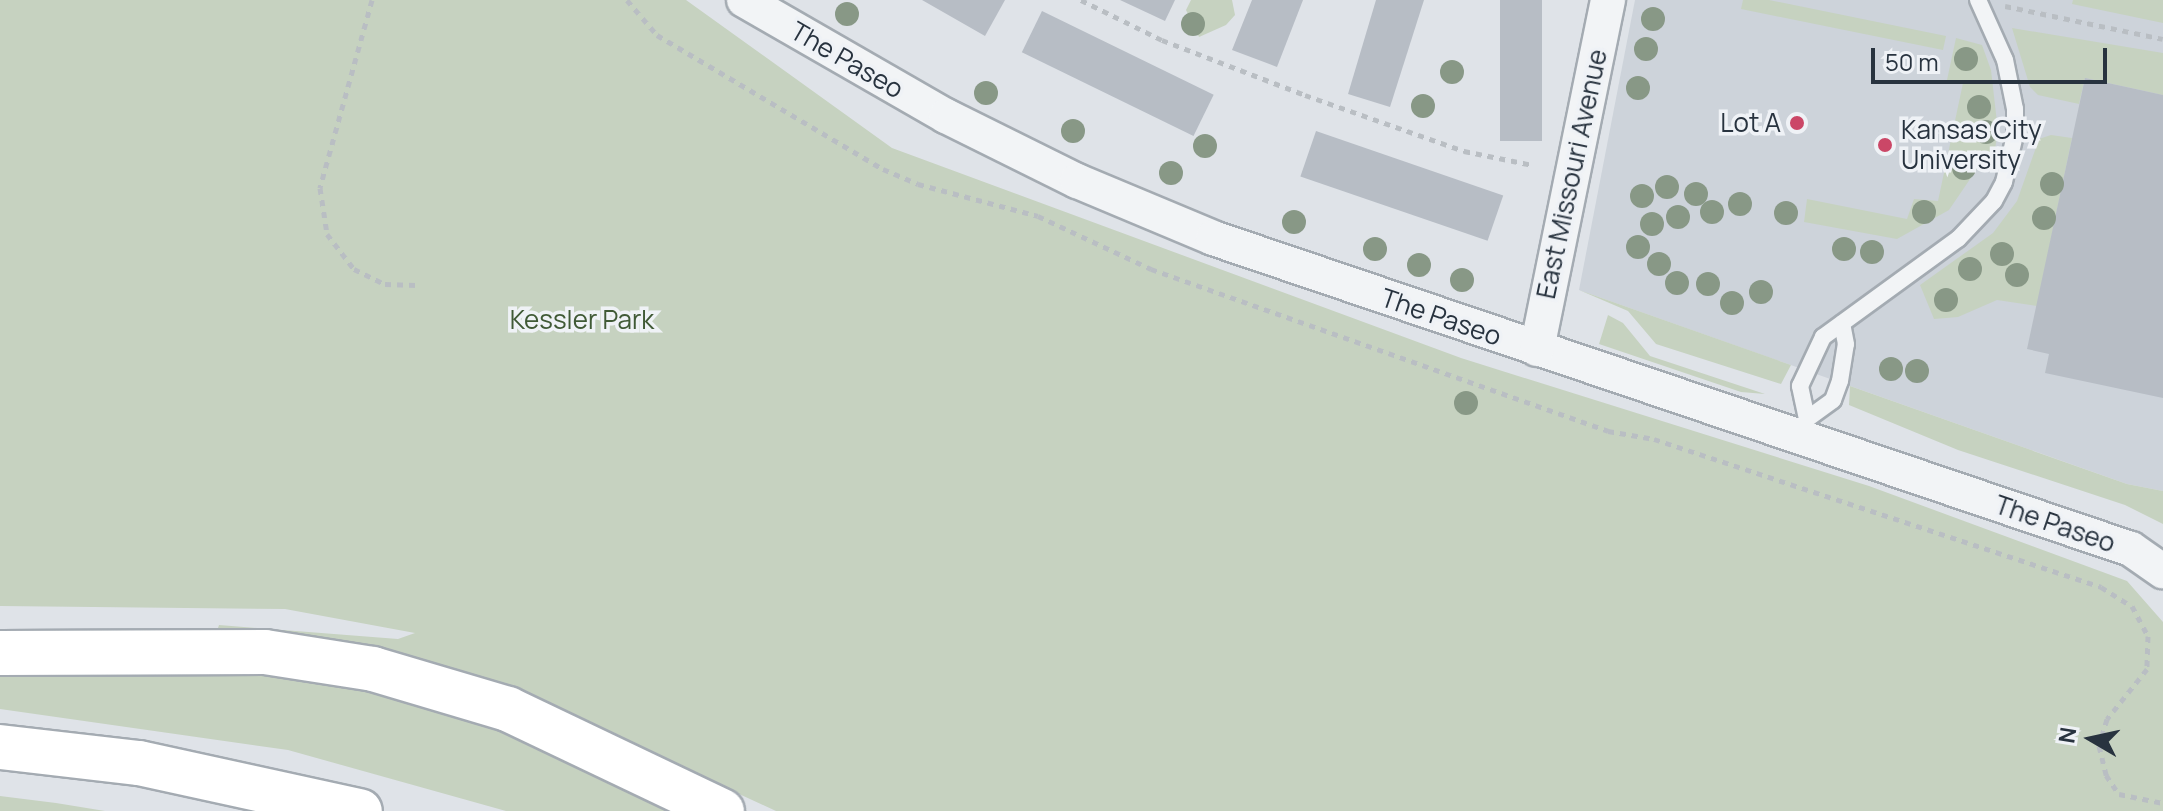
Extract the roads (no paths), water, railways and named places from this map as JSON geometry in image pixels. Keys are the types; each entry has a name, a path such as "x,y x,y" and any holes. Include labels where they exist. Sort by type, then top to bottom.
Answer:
{"highway":[{"path":"0,653 265,652 373,669 508,709 722,811"},
{"path":"0,747 139,763 360,811"}],"street":[{"name":"The Paseo","path":"744,0 933,109 1077,181 1228,243 1537,349 1804,429 2131,549 2163,571"},
{"name":"East Missouri Avenue","path":"1537,349 1608,0"}],"lane":[{"path":"1804,429 1800,386 1813,350 1842,323 1958,239 1994,201 2004,182 2015,135 2011,79 1978,0"},
{"path":"1804,429 1833,400 1840,381 1846,344 1842,323"}],"place":[{"name":"Lot A","path":"1797,123"},
{"name":"Kansas City University","path":"1885,145"}],"park label":[{"name":"Kessler Park","path":"582,320"}]}
